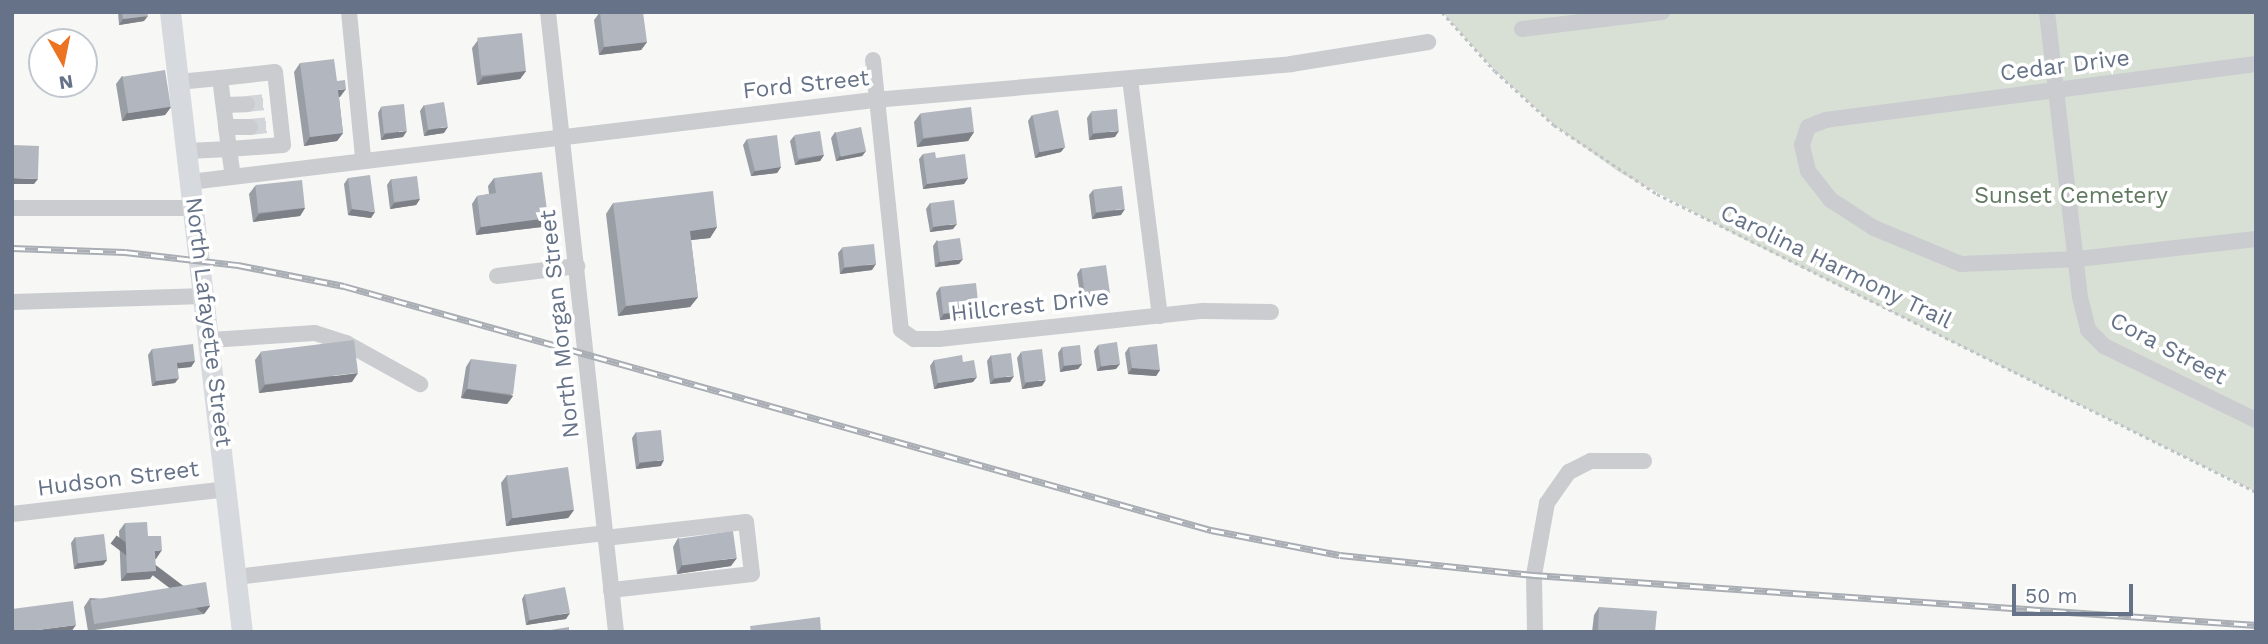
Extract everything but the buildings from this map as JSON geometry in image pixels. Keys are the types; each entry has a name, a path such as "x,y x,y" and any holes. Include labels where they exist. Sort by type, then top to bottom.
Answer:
{"main road":[{"name":"North Lafayette Street","path":"170,12 228,489 242,632"}],"street":[{"path":"349,12 363,158"},
{"name":"North Morgan Street","path":"548,12 564,135 616,632"},
{"path":"1522,29 1662,12"},
{"name":"Cora Street","path":"2046,12 2083,313 2094,337 2256,420"},
{"name":"Ford Street","path":"190,182 363,158 874,100 1291,64 1428,42"},
{"path":"873,60 874,100"},
{"name":"Cedar Drive","path":"2078,259 1961,264 1874,228 1831,200 1818,187 1802,156 1803,136 1808,127 1895,111 2248,65"},
{"path":"178,82 275,72 272,101 274,124 289,168"},
{"path":"220,78 233,176"},
{"path":"1130,79 1160,316 1236,309 1271,312"},
{"name":"Hillcrest Drive","path":"874,100 901,330 914,338 939,339 1160,316"},
{"path":"223,105 247,104"},
{"path":"226,127 250,127"},
{"path":"187,151 283,145"},
{"path":"12,208 195,208"},
{"path":"2078,259 2256,239"},
{"path":"497,276 577,266"},
{"path":"12,302 204,291"},
{"path":"210,340 315,334 346,344 420,384"},
{"path":"1535,632 1534,575 1547,503 1569,472 1591,461 1644,461"},
{"name":"Hudson Street","path":"12,514 228,489"},
{"path":"236,577 604,535 746,522 752,574 611,590"}],"path":[{"name":"Carolina Harmony Trail","path":"1442,12 1495,71 1554,125 1657,194 2256,492"}],"green space":[{"name":"Sunset Cemetery","path":"1442,12 2256,12 2256,492 1738,236 1619,172 1554,125 1495,71"}],"tunnel":[{"path":"247,104 266,102"},
{"path":"250,127 268,125"}],"railway":[{"path":"12,248 125,252 238,265 344,286 1211,530 1340,555 1534,575 2256,625"}]}
